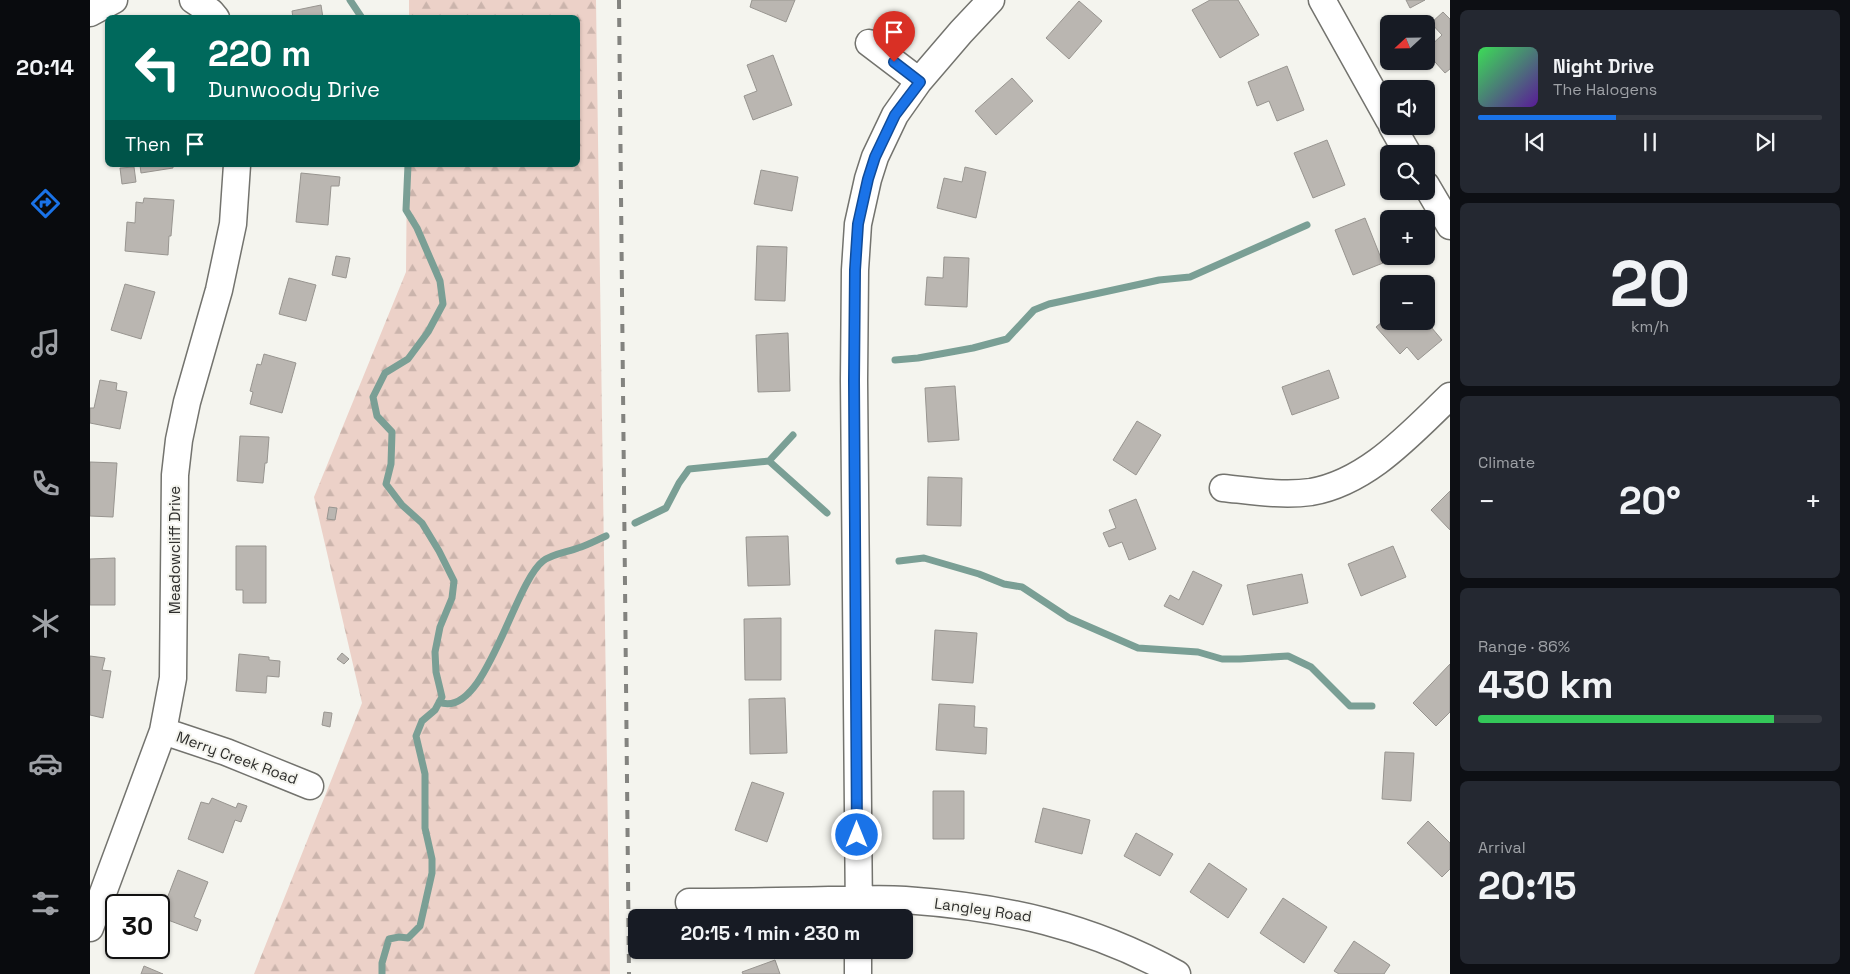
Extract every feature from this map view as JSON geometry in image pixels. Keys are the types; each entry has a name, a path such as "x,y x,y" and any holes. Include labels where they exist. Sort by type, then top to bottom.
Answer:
{"street":[{"path":"90,13 114,0"},
{"path":"193,0 214,15"},
{"path":"859,909 854,380 855,270 858,224 875,157 895,115 960,32 991,0"},
{"path":"1322,0 1380,104"},
{"path":"869,43 920,82"},
{"name":"Meadowcliff Drive","path":"90,928 163,731 173,678 175,475 187,402 219,290 234,224 237,167"},
{"path":"1435,200 1450,226"},
{"path":"1223,488 1274,494 1294,494 1312,492 1344,481 1388,454 1450,396"},
{"name":"Merry Creek Road","path":"163,731 226,752 310,786"},
{"name":"Langley Road","path":"689,902 859,909 903,900 991,909 1050,921 1107,940 1177,974"},
{"path":"858,959 858,974"}],"green space":[{"path":"409,0 596,0 610,974 254,974 362,703 314,497 406,272 407,167 580,167 580,15 409,15"}],"building":[{"path":"752,0 795,0 786,22 750,7"},
{"path":"1210,0 1238,0 1259,35 1220,58 1192,10"},
{"path":"1406,0 1425,0 1410,8"},
{"path":"1079,1 1102,21 1069,59 1046,38"},
{"path":"321,5 323,15 293,15 292,11"},
{"path":"1443,12 1450,19 1450,69 1445,73 1435,62 1435,42 1442,35 1435,27 1435,19"},
{"path":"773,55 792,105 753,120 744,96 757,91 747,65"},
{"path":"1287,66 1304,110 1277,121 1269,101 1257,106 1248,82"},
{"path":"1012,78 1033,101 996,135 975,111"},
{"path":"1327,140 1345,185 1313,198 1294,153"},
{"path":"134,167 136,182 122,184 120,168"},
{"path":"140,167 173,167 173,168 141,173"},
{"path":"965,167 986,172 976,218 937,208 944,178 962,182"},
{"path":"761,170 798,177 792,211 754,204"},
{"path":"301,173 340,177 339,186 331,186 328,225 296,222"},
{"path":"144,198 174,200 168,255 125,251 127,222 135,223 136,202 143,203"},
{"path":"1365,218 1380,256 1380,264 1353,275 1335,230"},
{"path":"757,246 787,247 785,301 755,300"},
{"path":"336,256 350,258 346,278 332,275"},
{"path":"944,257 969,258 967,307 925,305 927,277 943,278"},
{"path":"289,278 316,285 306,321 279,314"},
{"path":"125,284 155,292 141,339 111,330"},
{"path":"1380,324 1380,330 1434,330 1442,340 1418,360 1407,347 1400,354 1376,327"},
{"path":"788,333 790,391 758,392 756,335"},
{"path":"264,354 296,363 282,413 250,404 253,392 250,391 257,364 261,365"},
{"path":"1329,370 1339,398 1292,415 1282,387"},
{"path":"100,380 117,383 116,390 127,392 120,429 90,423 90,408 94,408"},
{"path":"955,386 959,440 928,442 925,388"},
{"path":"1137,421 1161,435 1136,475 1113,460"},
{"path":"240,436 269,437 263,483 237,481"},
{"path":"90,462 117,463 113,517 90,516"},
{"path":"928,477 962,478 961,526 927,525"},
{"path":"1450,491 1450,530 1431,510"},
{"path":"1136,499 1156,549 1129,560 1122,542 1109,547 1103,533 1116,528 1109,510"},
{"path":"329,507 337,508 335,520 327,519"},
{"path":"788,536 790,585 748,586 746,537"},
{"path":"236,546 266,546 266,603 243,603 243,590 236,590"},
{"path":"1393,546 1406,577 1361,596 1348,564"},
{"path":"115,558 115,605 90,605 90,559"},
{"path":"1193,571 1222,585 1203,625 1164,606 1170,595 1179,600"},
{"path":"1302,574 1308,603 1253,615 1247,585"},
{"path":"781,618 781,680 745,680 744,619"},
{"path":"935,630 977,633 973,683 932,680"},
{"path":"342,653 349,659 344,664 337,659"},
{"path":"239,654 269,657 269,660 280,661 279,677 267,676 266,693 236,691"},
{"path":"90,656 105,658 102,670 111,671 103,718 90,715"},
{"path":"1450,664 1450,712 1436,726 1413,703"},
{"path":"785,698 787,753 750,754 749,699"},
{"path":"939,704 975,706 974,727 987,728 986,754 936,750"},
{"path":"324,712 332,713 330,727 322,725"},
{"path":"1385,752 1414,753 1411,801 1382,799"},
{"path":"752,782 784,793 767,842 735,830"},
{"path":"933,791 964,791 964,839 933,839"},
{"path":"212,798 236,808 238,803 247,806 241,822 235,820 223,853 188,839 201,802 209,804"},
{"path":"1043,808 1090,820 1082,854 1035,842"},
{"path":"1428,821 1450,843 1450,869 1442,877 1407,843"},
{"path":"1136,833 1173,854 1160,876 1124,856"},
{"path":"1209,863 1247,889 1228,918 1190,892"},
{"path":"178,870 208,882 194,917 201,920 197,931 170,921 169,894"},
{"path":"1283,898 1327,927 1304,963 1260,933"},
{"path":"1354,941 1390,965 1384,974 1339,974 1334,971"},
{"path":"775,960 780,974 743,974 742,972"},
{"path":"144,966 163,974 141,974"}],"waterway":[{"path":"350,0 360,15"},
{"path":"382,974 382,963 389,939 408,938 420,926 432,873 432,859 425,828 425,774 416,736 422,721 435,710 442,697 436,672 435,652 440,627 452,598 454,581 422,523 402,505 386,484 391,464 392,432 377,416 373,397 385,373 408,359 428,332 443,304 440,281 417,228 406,210 408,167"},
{"path":"895,360 918,358 973,348 1007,339 1034,310 1049,304 1159,280 1190,277 1307,225"},
{"path":"635,523 666,508 679,483 689,469 769,461 793,435"},
{"path":"769,461 827,513"},
{"path":"439,702 455,702 470,691 484,672 532,574 543,561 606,536"},
{"path":"899,561 924,558 979,574 1004,584 1022,587 1069,618 1138,648 1198,652 1222,659 1288,656 1311,667 1350,706 1372,706"}],"railway":[{"path":"619,0 629,974"}],"route":[{"path":"857,835 855,270 858,224 875,157 895,115 920,82 894,62"}]}
